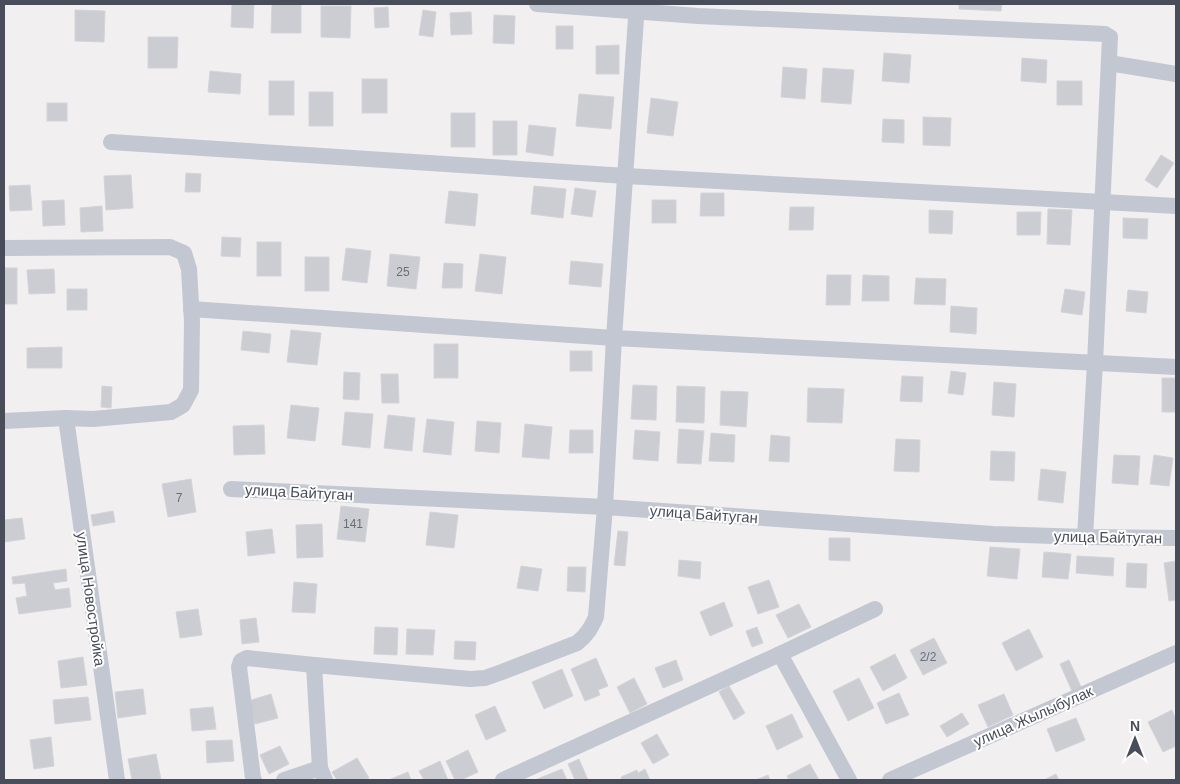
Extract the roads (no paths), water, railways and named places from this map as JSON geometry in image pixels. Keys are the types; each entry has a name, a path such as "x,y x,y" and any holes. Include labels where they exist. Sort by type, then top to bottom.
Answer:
{"street":[{"path":"537,4 637,7 708,16 1104,34 1110,37 1096,363 1085,537"},
{"path":"254,780 239,667 241,662 247,658 470,679 485,678 577,643 586,636 592,627 596,617 605,507 614,338 637,7"},
{"path":"1109,63 1176,74"},
{"path":"111,142 626,176 1176,206"},
{"path":"4,248 170,247 184,253 189,269 192,322 191,390 183,405 170,412 93,419 66,418 4,421"},
{"path":"191,309 614,338 1176,367"},
{"name":"улица Новостройка","path":"66,418 117,780"},
{"name":"улица Байтуган","path":"231,489 605,507 983,534 1176,538"},
{"path":"503,780 875,609"},
{"name":"улица Жылыбулак","path":"890,780 1176,653"},
{"path":"780,654 849,780"},
{"path":"284,780 322,774 314,665"}]}
